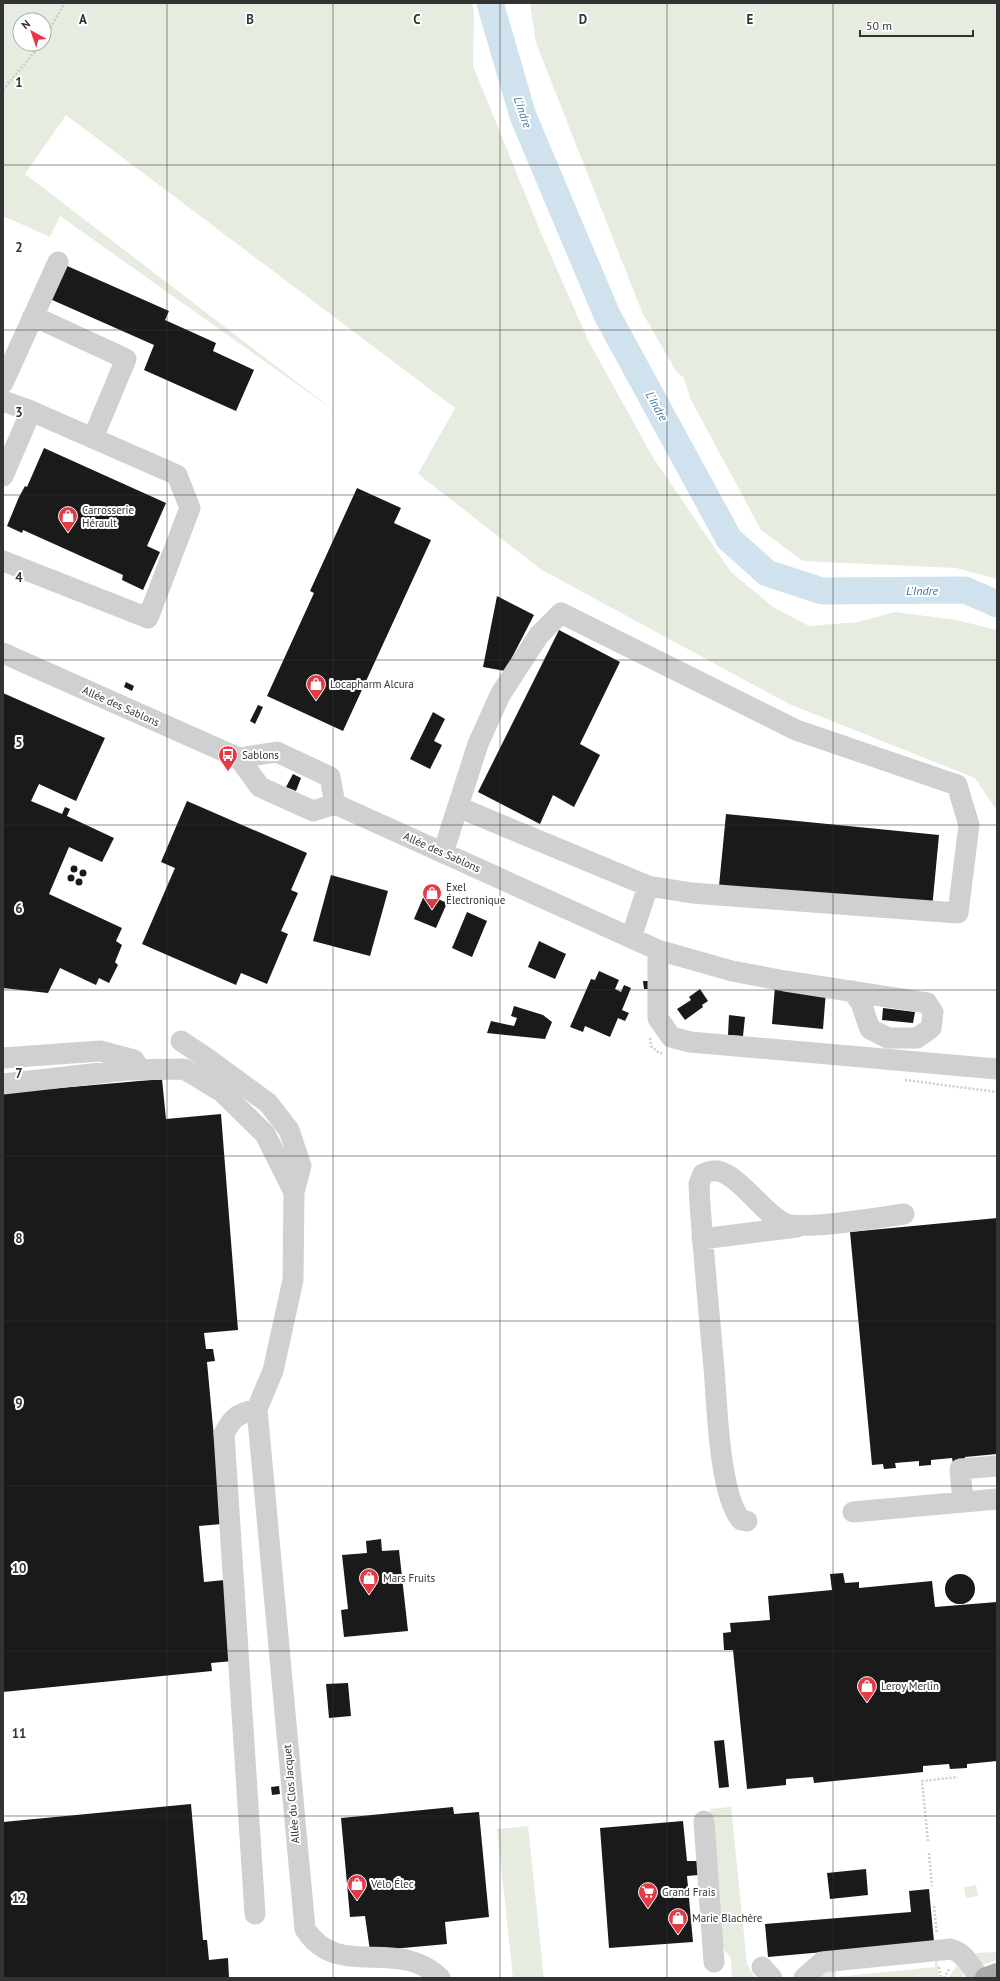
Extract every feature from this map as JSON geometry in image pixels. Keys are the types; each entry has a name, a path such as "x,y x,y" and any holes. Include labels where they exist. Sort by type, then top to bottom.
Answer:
{"main road":[{"path":"986,1978 997,1974"}],"street":[{"path":"3,383 58,262"},
{"path":"33,316 126,359 93,438"},
{"path":"3,401 31,411 177,475 190,508 148,618 3,561"},
{"path":"3,476 31,411"},
{"path":"443,853 478,744 500,695 539,635 561,613 796,730 957,785 969,825 958,913 692,893 648,886 458,807"},
{"name":"Allée des Sablons","path":"3,653 239,758"},
{"path":"277,752 330,778 335,804 313,811 260,787 239,758 277,752"},
{"name":"Allée des Sablons","path":"335,804 658,950 732,971 852,991"},
{"path":"631,938 648,886"},
{"path":"658,950 658,1018 671,1037 690,1042 997,1069"},
{"path":"181,1042 208,1058 268,1103 289,1130 301,1166 294,1192 293,1280 273,1371 257,1409 240,1413 230,1422 224,1434 255,1914"},
{"path":"3,1058 100,1051 134,1060 140,1070"},
{"path":"3,1084 140,1070 184,1069 222,1092 265,1134 294,1192"},
{"path":"747,1520 741,1520 732,1503 722,1457 702,1240 699,1184 703,1174 712,1170 725,1173 742,1185 770,1214 785,1224 807,1226"},
{"path":"702,1240 904,1214"},
{"name":"Allée du Clos Jacquet","path":"257,1409 305,1929 316,1949 325,1957 337,1964 357,1968 413,1963 425,1967 440,1978"},
{"path":"963,1502 960,1469 997,1466"},
{"path":"853,1512 997,1499"},
{"path":"704,1821 714,1962"},
{"path":"804,1978 822,1962 951,1949 958,1951 966,1959 979,1978"}],"path":[{"path":"52,25 65,3"},
{"path":"3,90 34,52"},
{"path":"928,1841 922,1781 958,1778"},
{"path":"929,1853 932,1886"},
{"path":"934,1906 937,1936"},
{"path":"944,1978 954,1963"}],"shaded area":[{"path":"3,3 472,3 474,11 473,66 541,233 588,340 652,456 731,572 773,607 809,626 858,622 895,612 956,620 997,630 997,811 975,778 789,704 542,570 418,474 455,408 66,115 25,174 336,412 60,216 50,237 3,216"},
{"path":"530,3 997,3 997,579 956,568 803,561 761,530 690,398 684,378 676,371 642,312 536,43"},
{"path":"731,1807 747,1964 755,1978 732,1978 731,1958 725,1951 722,1944 710,1809"},
{"path":"528,1826 544,1978 513,1978 497,1829"},
{"path":"976,1885 978,1896 966,1898 964,1887"},
{"path":"997,1952 997,1960 981,1965 976,1953"},
{"path":"935,1957 937,1957 939,1978 818,1978 822,1973 836,1966 836,1977 935,1967"},
{"path":"957,1965 963,1972 963,1978 948,1978"}],"building":[{"path":"65,265 169,311 165,320 216,343 213,351 254,370 236,411 144,370 154,345 50,299"},
{"path":"44,448 166,503 147,546 160,552 143,590 122,580 123,575 23,530 22,533 7,526 19,497 25,486 27,487"},
{"path":"357,488 401,508 394,523 431,540 343,731 267,696 314,593 310,591"},
{"path":"497,596 534,615 505,671 483,667"},
{"path":"559,630 620,662 580,744 600,755 574,807 553,795 540,824 478,792"},
{"path":"126,682 134,686 132,691 124,687"},
{"path":"3,693 105,738 76,801 39,784 31,801 62,814 65,807 70,809 67,816 114,838 102,862 69,847 49,894 122,928 116,941 122,945 115,962 118,965 109,983 99,978 96,985 60,968 48,993 3,988"},
{"path":"258,705 263,707 255,724 250,721"},
{"path":"433,712 445,719 434,741 442,745 430,769 410,759"},
{"path":"293,774 301,778 296,791 286,787"},
{"path":"187,801 307,853 291,890 298,893 281,931 288,934 267,984 241,973 236,985 142,944 175,868 161,862"},
{"path":"726,814 939,835 932,909 719,886"},
{"path":"74,866 77,869 74,872 71,869"},
{"path":"83,870 86,873 83,876 80,873"},
{"path":"71,875 74,878 71,881 68,878"},
{"path":"331,875 388,891 370,956 313,941"},
{"path":"79,879 82,882 79,885 76,882"},
{"path":"425,893 447,903 436,928 414,919"},
{"path":"467,912 487,921 472,957 452,948"},
{"path":"539,941 566,954 555,979 528,967"},
{"path":"599,971 619,980 615,989 621,992 624,985 631,988 622,1010 629,1013 625,1021 618,1018 610,1037 585,1026 583,1032 570,1027 591,979 595,980"},
{"path":"643,981 648,981 649,989 644,989"},
{"path":"775,986 826,991 823,1029 772,1024"},
{"path":"700,989 708,1001 702,1005 703,1007 685,1020 677,1009 691,1000 689,997"},
{"path":"514,1006 543,1015 552,1022 545,1039 487,1033 491,1021 514,1026 517,1018 511,1016"},
{"path":"883,1008 915,1012 913,1023 882,1020"},
{"path":"729,1015 745,1017 743,1036 728,1035"},
{"path":"162,1079 166,1119 221,1114 238,1330 204,1333 206,1349 213,1349 215,1361 207,1362 222,1524 199,1526 204,1582 225,1580 233,1661 211,1663 212,1671 3,1692 3,1093"},
{"path":"997,1218 997,1454 965,1457 965,1461 953,1463 952,1458 931,1460 931,1465 919,1466 919,1461 895,1463 896,1468 884,1469 883,1464 872,1465 850,1232"},
{"path":"381,1539 382,1551 399,1550 408,1631 344,1637 341,1610 348,1609 342,1555 367,1553 366,1541"},
{"name":"Leroy Merlin","path":"843,1573 845,1583 859,1582 859,1588 932,1581 935,1607 997,1602 997,1761 967,1764 967,1768 950,1769 949,1764 923,1766 923,1772 814,1783 813,1777 786,1779 786,1785 747,1789 733,1650 724,1650 723,1633 731,1632 730,1623 770,1620 768,1596 832,1590 830,1574"},
{"path":"960,1574 971,1578 975,1589 971,1600 960,1604 949,1600 945,1589 949,1578"},
{"path":"348,1683 351,1716 329,1718 326,1684"},
{"path":"724,1740 729,1787 719,1788 714,1741"},
{"path":"279,1786 280,1794 272,1795 271,1787"},
{"path":"191,1804 203,1940 207,1940 209,1960 228,1958 229,1978 3,1978 3,1822"},
{"path":"453,1807 454,1814 479,1812 489,1917 445,1922 447,1944 370,1951 365,1916 350,1917 341,1818"},
{"name":"Grand Frais","path":"683,1821 687,1861 697,1861 698,1875 687,1876 693,1942 609,1948 600,1828"},
{"path":"866,1869 868,1895 830,1899 827,1873"},
{"path":"929,1889 934,1942 768,1957 765,1924 911,1912 909,1891"}],"waterway":[{"name":"L'Indre","path":"490,3 523,116 607,315 729,539 767,573 822,591 965,590 997,604"}],"place":[{"name":"Carrosserie Hérault","path":"68,533"},
{"name":"Locapharm Alcura","path":"316,701"},
{"name":"Sablons","path":"228,772"},
{"name":"Exel Électronique","path":"432,910"},
{"name":"Mars Fruits","path":"369,1595"},
{"name":"Leroy Merlin","path":"867,1703"},
{"name":"Vélo Élec","path":"357,1901"},
{"name":"Grand Frais","path":"648,1909"},
{"name":"Marie Blachère","path":"678,1935"}]}
